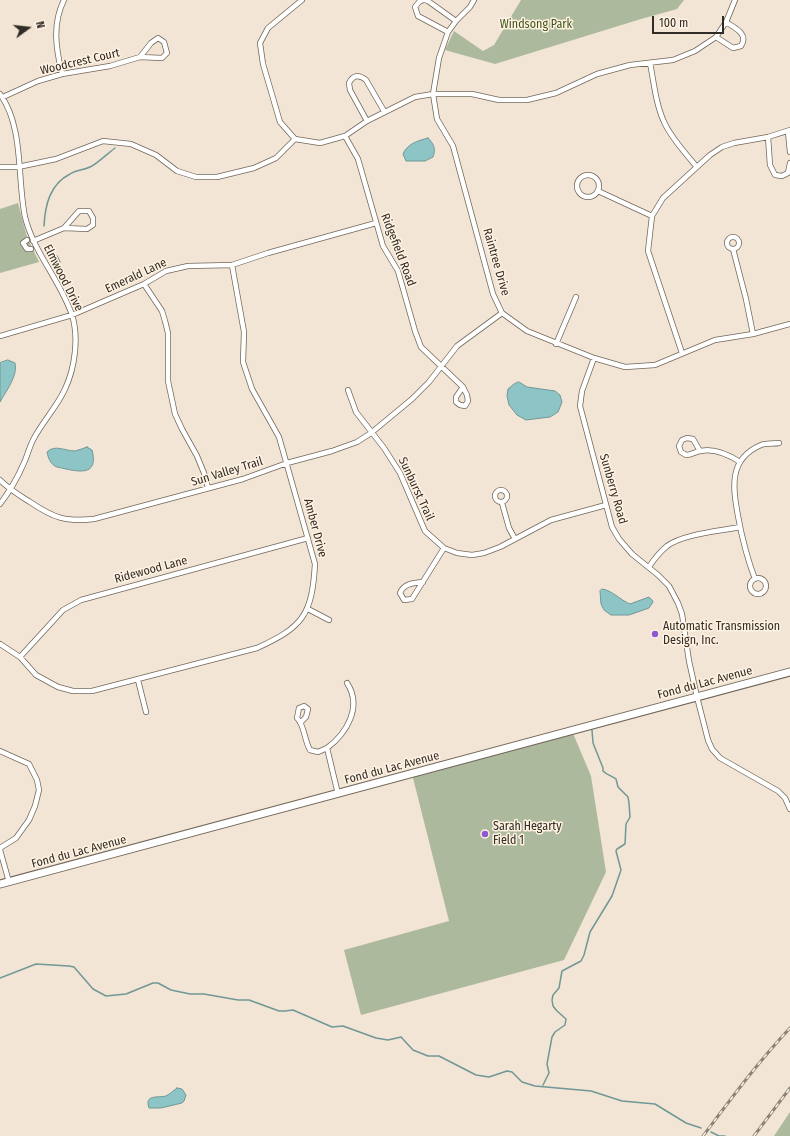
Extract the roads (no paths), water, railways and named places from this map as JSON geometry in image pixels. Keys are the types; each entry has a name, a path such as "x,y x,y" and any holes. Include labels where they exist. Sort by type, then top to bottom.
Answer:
{"main road":[{"name":"Fond du Lac Avenue","path":"0,884 790,672"}],"street":[{"path":"62,74 56,42 57,23 64,0"},
{"path":"302,0 268,28 260,43 263,64 280,122 295,138 320,143 345,136 367,120 415,97 434,94 472,94 499,100 527,100 556,93 598,74 630,65 673,60 694,51 716,37 726,22 735,0"},
{"path":"448,32 418,16 415,7 419,2 424,0 428,1 456,21"},
{"name":"Raintree Drive","path":"474,0 470,8 456,21 448,32 439,58 434,94 437,119 453,146 493,294 502,313 527,331 556,344 594,358 625,367 655,366 715,340 753,334 790,324"},
{"path":"716,37 733,48 738,48 744,42 744,36 740,31 726,22"},
{"name":"Woodcrest Court","path":"1,96 38,81 62,74 110,66 140,57 162,58 167,53 167,48 164,42 158,38 150,43 140,57"},
{"path":"650,63 659,105 665,123 675,141 697,167"},
{"path":"367,120 350,90 349,83 351,78 361,76 366,80 384,111"},
{"name":"Elmwood Drive","path":"0,504 10,490 23,465 33,440 66,389 76,348 75,329 72,315 66,300 33,242 26,219 18,166 15,129 1,96"},
{"path":"682,353 648,251 652,216 663,198 710,155 722,147 789,131 790,152"},
{"name":"Ridgefield Road","path":"345,136 358,159 383,246 398,271 421,347 463,387"},
{"path":"768,137 770,165 775,175 782,176 788,173 790,163"},
{"path":"0,167 18,166 56,159 103,141 131,144 156,155 178,171 196,177 217,177 254,168 276,158 295,138"},
{"path":"584,176 594,177 598,183 598,191 590,197 583,196 577,188 578,181 584,176"},
{"path":"598,191 652,216"},
{"path":"33,242 64,228 80,211 89,211 93,218 93,225 86,229 64,228"},
{"name":"Emerald Lane","path":"0,336 72,315 144,284 166,271 188,266 232,265 376,222"},
{"path":"27,240 23,243 24,246 26,249 31,248"},
{"path":"733,249 746,299 753,334"},
{"name":"Amber Drive","path":"0,644 20,657 36,675 58,687 73,691 92,691 257,648 279,638 301,620 308,609 314,586 315,564 279,437 252,389 243,362 244,332 232,265"},
{"path":"144,284 162,312 168,333 168,381 175,414 204,473 208,488"},
{"path":"556,344 576,297"},
{"name":"Sun Valley Trail","path":"0,480 10,490 50,515 80,521 94,519 242,479 287,463 332,451 357,442 371,433 424,387 457,346 502,313"},
{"name":"Sunberry Road","path":"594,358 582,391 580,406 612,527 619,539 632,554 658,574 669,586 678,602 682,614 689,662 697,697 708,740 716,753 720,758 778,791 785,798 790,808"},
{"name":"Sunburst Trail","path":"348,390 356,412 384,448 400,473 425,531 444,548 457,553 472,555 484,553 500,547 551,520 606,505"},
{"path":"700,451 693,439 688,438 682,440 680,446 681,452 686,455 692,455 700,451 708,450 733,457 740,462"},
{"path":"755,578 748,560 740,527 733,481 740,462 747,455 762,445 779,443"},
{"path":"502,503 509,528 515,539"},
{"path":"648,567 669,545 684,538 740,527"},
{"name":"Ridewood Lane","path":"20,657 63,610 81,600 308,538"},
{"path":"423,582 408,585 402,588 400,593 404,600 412,599 423,582 444,548"},
{"path":"308,609 329,620"},
{"path":"138,680 146,712"},
{"path":"301,722 310,750 318,752 335,742 350,722 353,708 353,696 348,683"},
{"path":"327,748 338,794"},
{"path":"0,751 29,764 40,790 29,820 16,838 0,849 9,882"}],"water":[{"path":"428,138 434,147 433,157 425,161 406,161 403,154 407,148 416,142"},
{"path":"8,360 15,363 15,373 0,402 0,363"},
{"path":"519,382 527,387 555,391 560,395 562,402 558,412 550,417 526,420 517,415 509,405 507,396 508,389"},
{"path":"87,447 92,450 93,463 88,470 84,471 53,465 47,452 53,448 75,451"},
{"path":"602,589 609,591 630,604 649,597 653,602 649,608 629,615 611,615 604,610 601,604 600,591"},
{"path":"177,1088 182,1089 186,1095 182,1103 161,1108 149,1108 148,1100 166,1096"}],"waterway":[{"path":"44,226 47,203 53,189 58,183 72,173 93,166 115,148"},
{"path":"57,256 60,262"},
{"path":"543,1085 549,1073 547,1064 552,1037 555,1032 565,1025 566,1019 553,1006 553,995 559,988 562,971 581,961 590,932 612,896 621,870 616,851 625,844 626,824 630,817 628,797 618,787 616,779 603,771 593,743 592,730"},
{"path":"0,978 36,964 69,966 74,967 93,989 106,996 126,994 153,983 158,983 171,990 190,994 204,994 238,1000 249,1000 279,1011 293,1010 332,1027 343,1026 376,1038 388,1040 401,1037 413,1050 428,1056 439,1056 476,1075 489,1077 507,1071 512,1072 522,1082 535,1086 591,1091 622,1101 655,1104 686,1123 701,1128"},
{"path":"711,1132 719,1136 725,1136"}],"railway":[{"path":"703,1136 756,1067 790,1028"},
{"path":"754,1136 790,1088"}],"place":[{"name":"Automatic Transmission Design, Inc.","path":"655,634"},
{"name":"Sarah Hegarty Field 1","path":"485,834"}],"park label":[{"name":"Windsong Park","path":"536,25"}]}
